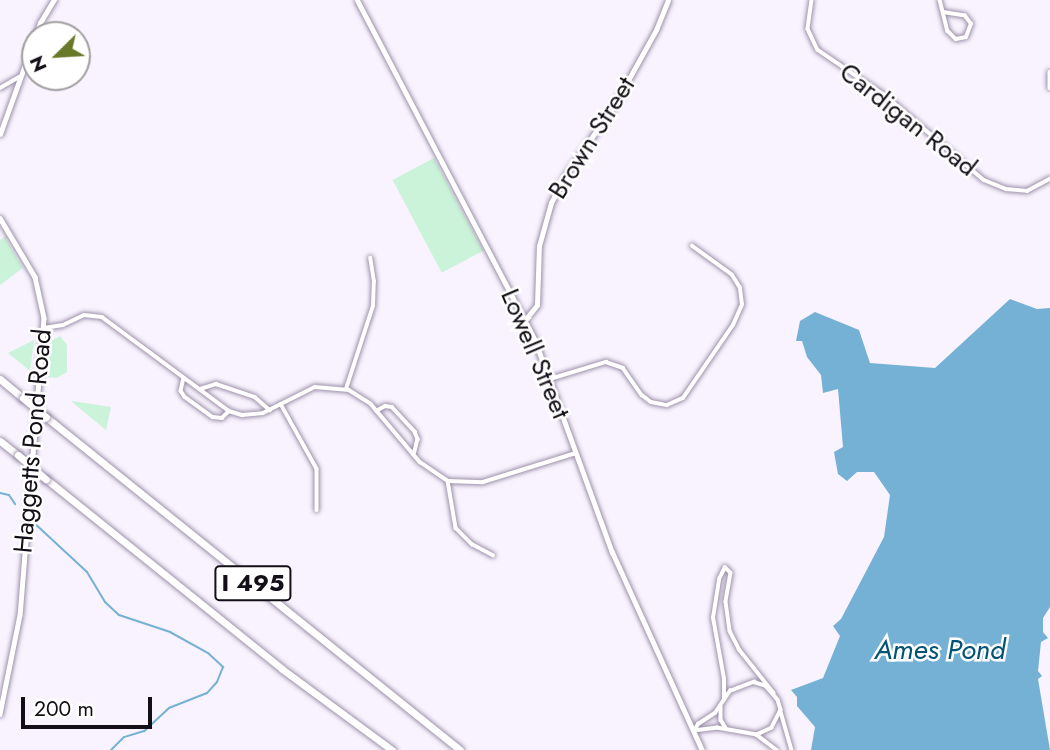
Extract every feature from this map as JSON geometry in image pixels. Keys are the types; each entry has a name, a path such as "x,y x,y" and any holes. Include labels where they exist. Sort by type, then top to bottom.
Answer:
{"highway":[{"name":"I 495","path":"0,379 460,750"},
{"name":"I 495","path":"0,441 282,669 392,750"}],"main road":[{"name":"Lowell Street","path":"358,0 525,320 550,379 618,566 702,750"}],"street":[{"path":"0,134 40,23 54,0"},
{"name":"Brown Street","path":"525,320 537,305 539,246 551,203 628,82 656,30 668,0"},
{"name":"Cardigan Road","path":"812,0 807,29 818,50 886,96 984,180 1006,190 1027,191 1050,179"},
{"path":"940,0 947,28 953,37 966,37 971,24 965,16 945,13"},
{"path":"1050,72 1050,88"},
{"path":"0,88 19,78"},
{"name":"Haggetts Pond Road","path":"0,218 35,277 42,298 44,328 20,615 0,714"},
{"path":"550,379 606,362 623,368 643,396 651,402 667,405 685,396 733,325 742,304 740,288 729,272 692,246"},
{"path":"346,389 373,306 374,282 370,258"},
{"path":"44,328 63,325 84,315 102,317 229,411 246,416 270,410 315,387 346,389 362,396 414,455 434,474 449,481 483,482 576,453"},
{"path":"184,378 181,391 192,402 216,418 229,411"},
{"path":"200,390 216,384 255,397 270,410"},
{"path":"281,404 317,469 317,510"},
{"path":"376,411 385,405 392,407 415,432 418,439 414,455"},
{"path":"449,481 456,528 472,544 493,555"},
{"path":"727,729 721,720 724,679 713,618 719,579 725,567 730,573 726,602 730,631 740,649 774,693 792,750"},
{"path":"694,731 736,687 754,682 766,685 774,693"},
{"path":"757,735 772,728 781,710"},
{"path":"694,731 727,729 757,735 777,750"}],"green space":[{"path":"434,158 483,251 442,273 393,180"},
{"path":"7,235 6,239 23,268 0,285 0,240"},
{"path":"60,336 67,345 67,372 57,378 48,377 51,341"},
{"path":"34,340 30,371 8,353"},
{"path":"72,402 111,407 106,430"}],"water":[{"name":"Ames Pond","path":"1010,299 1037,309 1050,308 1050,607 1043,618 1043,632 1048,638 1041,642 1038,671 1042,676 1038,679 1050,750 811,750 815,727 797,706 797,697 791,690 823,678 840,636 833,626 841,619 884,537 890,495 874,472 857,472 847,481 838,474 834,452 843,447 838,389 823,393 821,375 807,357 802,341 796,341 800,321 815,312 859,330 870,363 935,368"}],"waterway":[{"path":"0,493 9,495 15,504"},
{"path":"32,521 87,572 105,602 119,615 170,632 208,653 223,667 217,682 207,693 169,708 144,731 124,737 111,750"}]}
